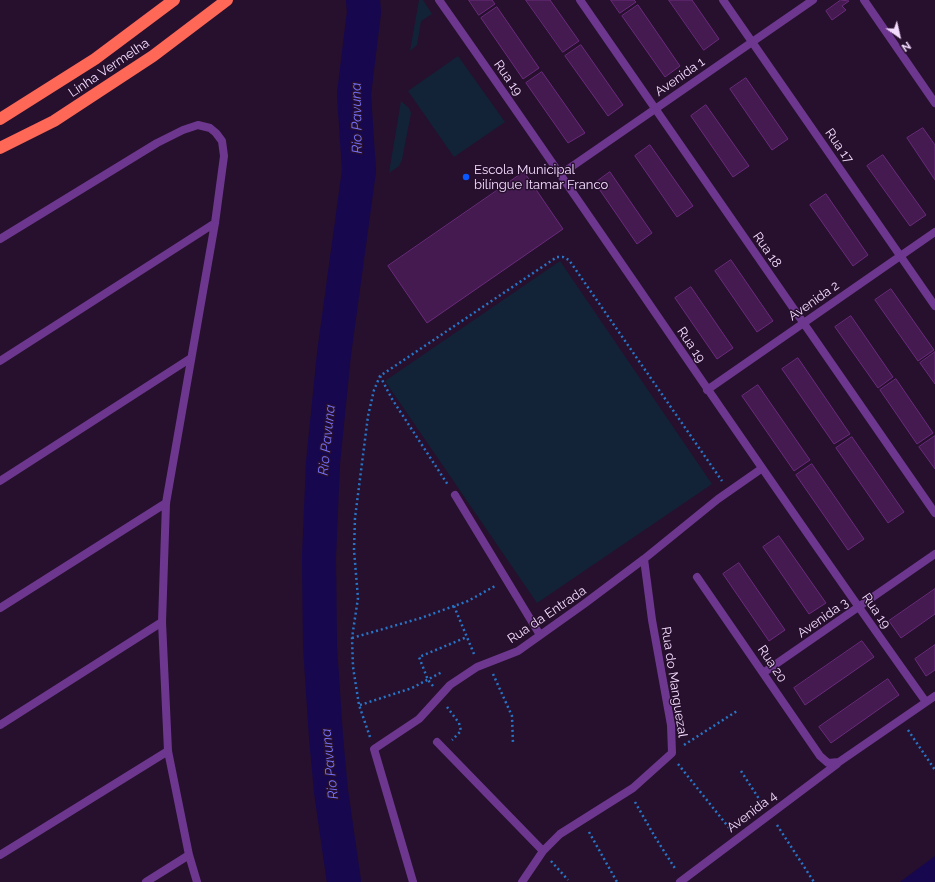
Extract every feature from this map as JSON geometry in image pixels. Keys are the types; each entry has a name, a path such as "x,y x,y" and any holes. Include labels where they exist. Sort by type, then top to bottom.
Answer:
{"highway":[{"name":"Linha Vermelha","path":"0,119 95,59 174,0"},
{"name":"Linha Vermelha","path":"0,148 60,117 153,56 227,0"}],"street":[{"name":"Rua 19","path":"439,0 560,174 761,469 926,702"},
{"name":"Rua 18","path":"580,0 935,513"},
{"name":"Rua 17","path":"723,0 935,306"},
{"name":"Avenida 1","path":"560,174 813,0"},
{"path":"864,0 935,103"},
{"path":"0,239 158,143 183,130 198,125 210,128 222,141 224,156 215,223 166,503 162,622 168,751 188,855 197,882"},
{"path":"0,361 215,223"},
{"name":"Avenida 2","path":"707,390 935,232"},
{"path":"0,481 192,358"},
{"name":"Rua da Entrada","path":"374,749 419,719 450,685 477,667 518,651 540,636 644,559 729,491 761,469"},
{"path":"455,495 540,636"},
{"path":"0,608 166,503"},
{"name":"Avenida 3","path":"763,673 935,554"},
{"name":"Rua do Manguezal","path":"522,882 543,851 560,834 629,791 655,770 671,754 671,725 662,681 644,559"},
{"name":"Rua 20","path":"697,577 820,756 828,763"},
{"path":"0,725 162,622"},
{"name":"Avenida 4","path":"681,881 839,762 935,696"},
{"path":"437,742 543,851"},
{"path":"374,749 413,882"},
{"path":"0,855 168,751"},
{"name":"Avenida 4","path":"828,763 839,762"},
{"path":"146,882 188,855"}],"path":[{"path":"374,749 359,705 353,667 352,638 358,598 354,550 357,491 368,416 374,390 380,376 557,257 563,257 569,260 729,491"},
{"path":"380,376 392,399 455,495"},
{"path":"352,638 421,618 468,601 506,580"},
{"path":"454,606 477,667"},
{"path":"488,662 512,716 513,744"},
{"path":"359,705 412,688 448,669"},
{"path":"737,711 671,754 737,839"},
{"path":"900,720 935,770"},
{"path":"741,772 814,882"},
{"path":"629,791 681,881"},
{"path":"583,821 618,882"},
{"path":"543,851 568,880"}],"shaded area":[{"path":"419,0 423,0 432,14 421,21 417,45 410,51"},
{"path":"458,56 505,122 454,157 408,91"},
{"path":"401,101 409,108 411,113 402,160 399,166 389,173"},
{"path":"560,261 712,484 537,603 385,381"},
{"path":"935,856 935,882 900,882"}],"building":[{"path":"469,0 492,0 495,4 479,15"},
{"path":"526,0 550,0 579,41 563,52"},
{"path":"611,0 634,0 636,2 620,13"},
{"path":"669,0 692,0 719,39 704,50"},
{"path":"841,0 849,1 842,6 846,10 832,20 826,11"},
{"path":"638,5 680,66 665,77 622,16"},
{"path":"497,7 539,68 523,79 481,18"},
{"path":"581,45 623,105 608,116 565,56"},
{"path":"542,72 585,133 568,143 526,83"},
{"path":"746,78 788,139 772,150 730,89"},
{"path":"706,105 749,166 733,177 691,116"},
{"path":"923,128 935,145 935,180 907,138"},
{"path":"650,145 693,206 677,217 635,156"},
{"path":"883,155 926,215 910,226 867,166"},
{"path":"524,172 563,229 427,323 388,266"},
{"path":"610,172 652,233 637,244 595,183"},
{"path":"826,194 868,255 853,266 810,205"},
{"path":"731,260 773,321 757,332 715,271"},
{"path":"691,287 733,348 717,359 675,298"},
{"path":"891,289 934,350 918,361 875,300"},
{"path":"851,316 893,377 878,388 835,327"},
{"path":"935,352 935,384 920,363"},
{"path":"798,358 850,434 834,444 782,369"},
{"path":"896,379 933,433 917,444 880,390"},
{"path":"758,385 810,460 794,471 742,396"},
{"path":"935,436 935,469 919,447"},
{"path":"852,437 904,512 888,523 836,448"},
{"path":"812,464 864,539 848,550 796,475"},
{"path":"779,536 826,603 809,614 763,547"},
{"path":"739,563 785,630 769,641 723,574"},
{"path":"935,589 935,614 901,638 889,621"},
{"path":"862,641 874,657 805,705 794,688"},
{"path":"935,645 935,670 926,676 915,659"},
{"path":"888,679 899,695 831,743 819,727"}],"waterway":[{"name":"Rio Pavuna","path":"344,882 331,791 326,737 320,646 319,557 323,463 334,354 359,171 354,94 364,12 363,0"}],"place":[{"name":"Escola Municipal bilíngue Itamar Franco","path":"466,177"}]}
